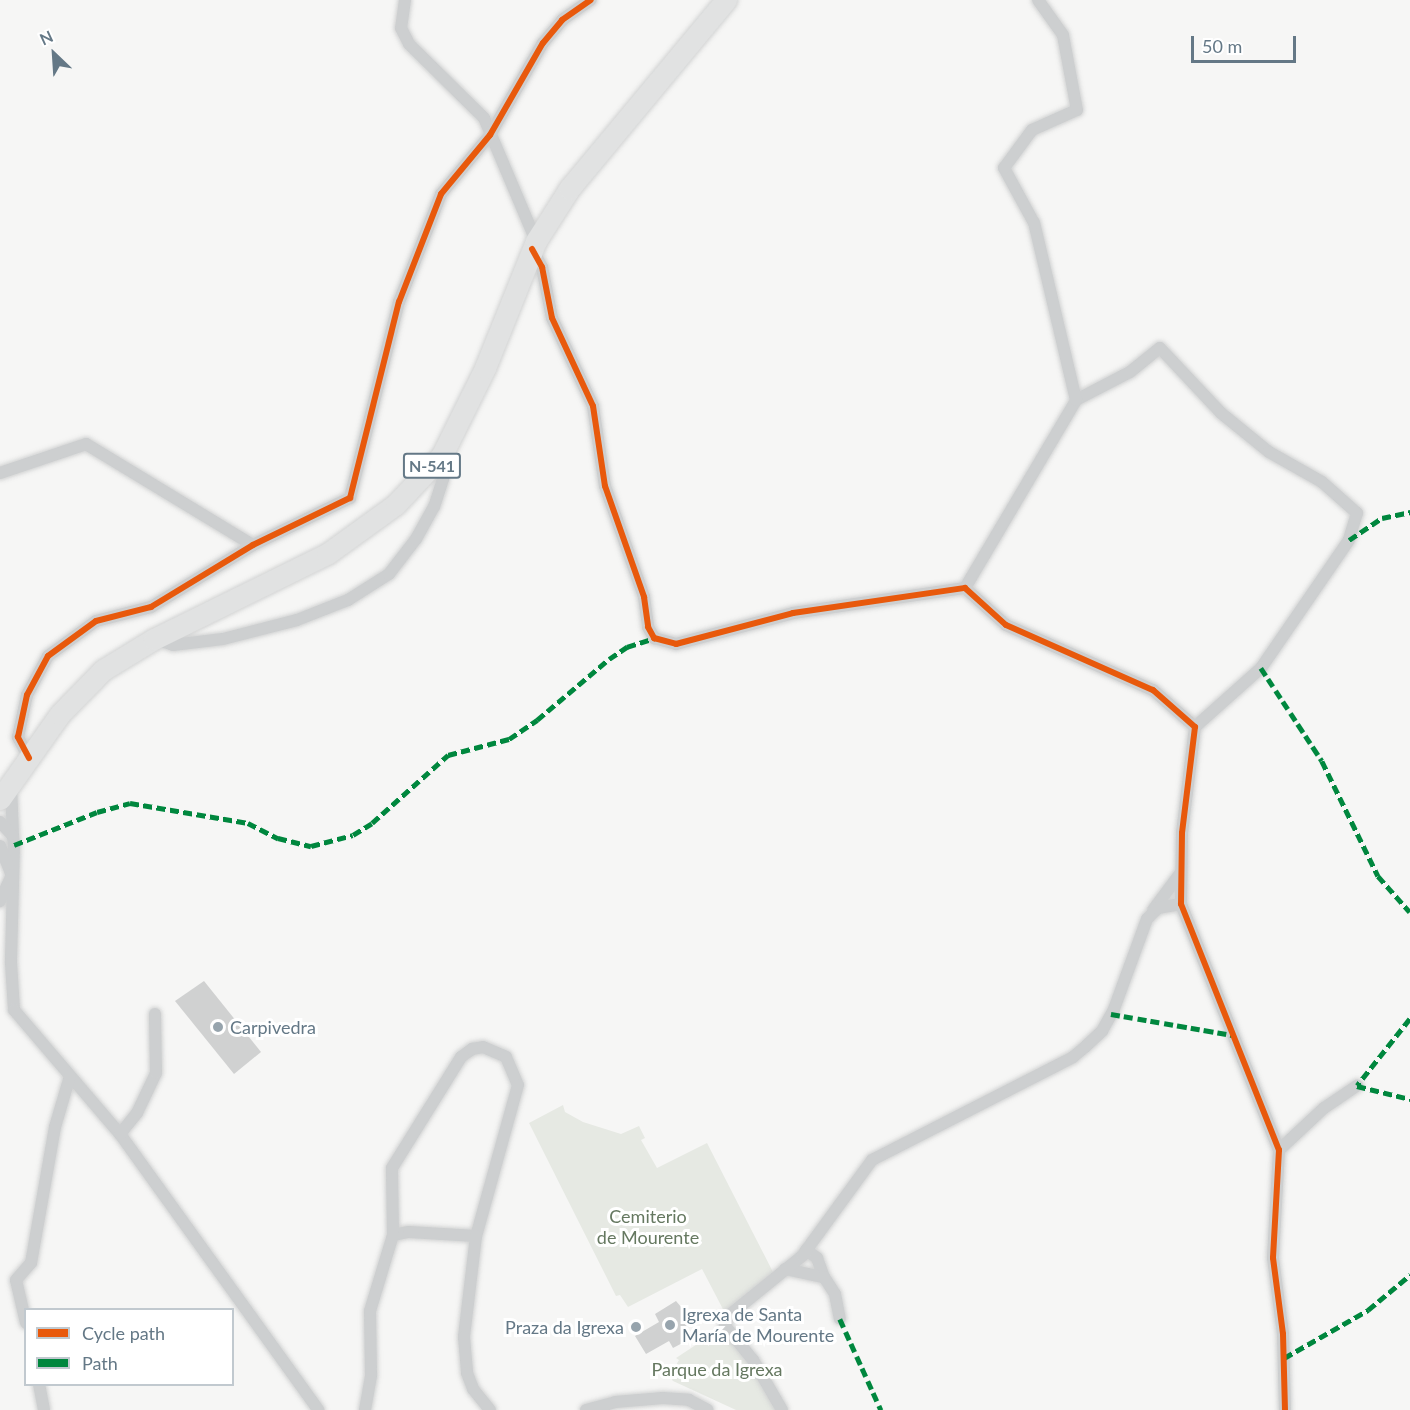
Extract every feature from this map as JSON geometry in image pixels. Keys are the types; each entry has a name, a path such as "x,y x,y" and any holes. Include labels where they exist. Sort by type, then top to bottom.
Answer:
{"highway":[{"name":"N-541","path":"5,792 60,714 103,670 154,639 336,548 396,504 442,455 485,368 534,245 568,189 726,0"}],"street":[{"path":"405,0 401,28 409,44 484,118 534,245 542,267 552,318 593,406 605,486 644,597 648,627 654,638 676,644 793,613 965,588"},
{"path":"29,758 18,737 27,695 48,656 96,621 151,607 253,545 350,498 399,302 441,194 490,135 543,43 562,20 591,0"},
{"path":"1038,0 1063,35 1077,110 1032,130 1005,168 1034,223 1076,400"},
{"path":"965,588 1076,400 1130,372 1160,348 1221,413 1269,452 1322,482 1357,513 1349,540 1261,668 1195,727 1179,875 1180,904 1279,1149 1273,1258 1283,1334 1285,1410"},
{"path":"0,473 86,444 253,545"},
{"path":"154,639 173,645 222,639 297,620 348,600 389,574 417,539 434,507 443,479 442,455"},
{"path":"965,588 1006,625 1153,690 1195,727"},
{"path":"5,792 13,836 14,1010 120,1134 318,1410"},
{"path":"0,822 13,836"},
{"path":"0,846 12,875 0,901"},
{"path":"0,861 12,875"},
{"path":"782,1410 753,1360 724,1321 806,1250 872,1160 1073,1057 1102,1031 1114,1010 1147,919 1179,875"},
{"path":"1147,919 1158,908 1180,904"},
{"path":"120,1134 137,1113 156,1073 155,1014"},
{"path":"365,1410 371,1374 370,1311 393,1235 392,1168 461,1057 472,1048 483,1047 494,1049 506,1057 518,1085 476,1236 464,1356 473,1389 490,1410"},
{"path":"24,1314 16,1280 31,1263 53,1137 70,1076"},
{"path":"1279,1149 1324,1108 1358,1086"},
{"path":"393,1235 409,1232 476,1236"},
{"path":"806,1250 816,1258 835,1294 840,1319"},
{"path":"785,1269 824,1277"},
{"path":"39,1386 44,1410"},
{"path":"586,1410 615,1402 664,1404 689,1400 708,1410"}],"green space":[{"name":"Cemiterio de Mourente","path":"563,1105 565,1112 583,1122 621,1134 639,1126 645,1138 641,1140 657,1168 707,1143 773,1272 725,1313 702,1269 628,1307 620,1295 616,1296 529,1123"},
{"name":"Parque da Igrexa","path":"717,1331 739,1349 780,1410 736,1410 673,1381 665,1371 676,1365 679,1360 676,1358"}],"building":[{"name":"Carpivedra","path":"204,981 261,1052 234,1074 175,1001"},
{"name":"Igrexa de Santa María de Mourente","path":"676,1301 694,1322 681,1329 688,1340 673,1348 669,1341 646,1354 635,1336 659,1322 655,1314"}],"marked path":[{"path":"1349,540 1382,518 1410,512"},
{"path":"14,845 97,812 130,803 248,823 278,838 311,846 353,835 372,823 448,755 509,739 537,720 609,659 627,647 654,638"},
{"path":"1261,668 1322,761 1378,876 1410,912"},
{"path":"1111,1014 1232,1035"},
{"path":"1410,1019 1357,1086 1410,1099"},
{"path":"1284,1358 1368,1310 1410,1275"},
{"path":"840,1319 881,1410"}],"cycle path":[{"path":"29,758 18,737 27,695 48,656 96,621 151,607 253,545 350,498 399,302 441,194 490,135 543,43 562,20 591,0"},
{"path":"532,249 542,267 552,318 593,406 605,486 644,597 648,627 654,638 676,644 793,613 965,588 1006,625 1153,690 1195,727 1182,833 1181,904 1279,1150 1273,1258 1283,1334 1285,1410"}],"place":[{"name":"Carpivedra","path":"218,1027"},
{"name":"Igrexa de Santa María de Mourente","path":"670,1325"},
{"name":"Praza da Igrexa","path":"636,1327"}]}
